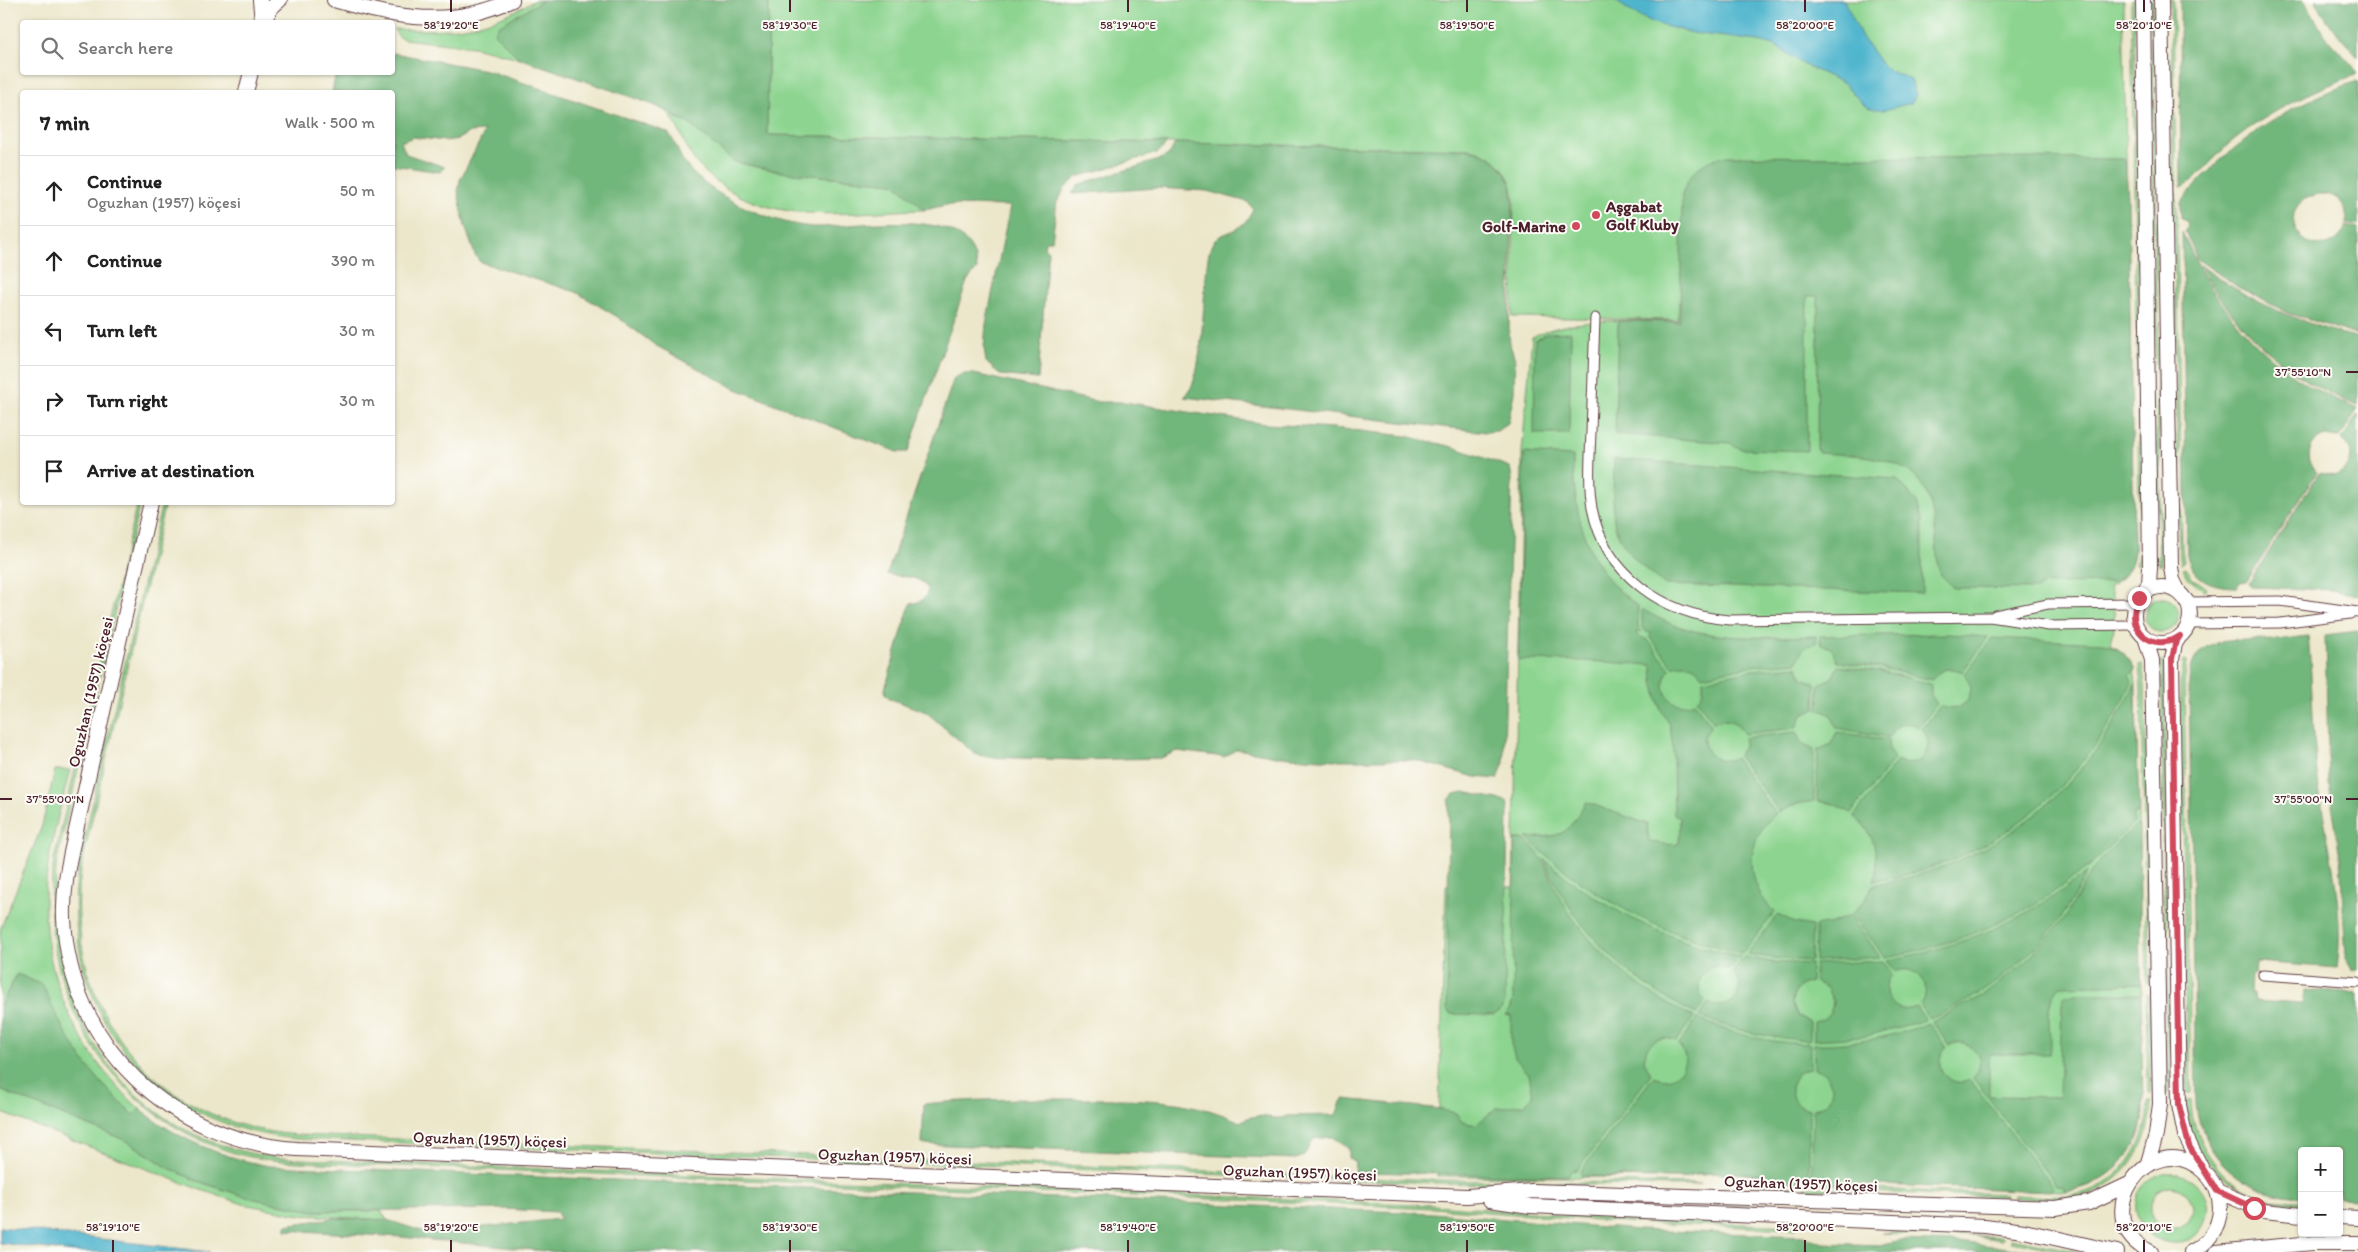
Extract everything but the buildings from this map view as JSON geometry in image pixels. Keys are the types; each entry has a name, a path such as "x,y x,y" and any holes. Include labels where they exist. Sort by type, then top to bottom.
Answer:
{"main road":[{"path":"260,0 262,20"},
{"path":"263,20 272,7 280,0"},
{"path":"334,0 387,13 435,19 478,14 512,0"},
{"path":"2143,0 2150,568 2149,583 2133,615 2135,625 2144,637 2152,660 2160,1104 2156,1135 2147,1166"},
{"path":"2161,0 2171,567 2173,580 2190,614 2188,624 2175,644 2172,659 2179,1105 2185,1135 2202,1171"},
{"path":"246,90 250,75"},
{"name":"Oguzhan (1957) köçesi","path":"151,505 65,882 65,925 68,953 76,982 93,1021 107,1045 124,1066 152,1094 196,1123 242,1141 297,1149 1467,1196 1532,1191 2055,1208 2089,1203 2129,1184 2147,1166 2171,1159 2188,1162 2202,1171 2217,1191"},
{"path":"2140,598 2161,586 2183,597"},
{"path":"2144,637 2162,643 2180,636"},
{"name":"Oguzhan (1957) köçesi","path":"2129,1184 2122,1208 2125,1225 2134,1239 2151,1252"},
{"path":"2217,1191 2264,1211 2298,1215"},
{"path":"2191,1252 2209,1239 2217,1225 2220,1208 2217,1191"},
{"name":"Oguzhan (1957) köçesi","path":"1467,1196 1530,1206 1994,1227 2024,1231 2117,1252"},
{"path":"2343,1217 2358,1218"},
{"path":"2216,1252 2313,1243 2358,1243"}],"street":[{"path":"1595,318 1590,446 1592,508 1598,528 1610,552 1629,578 1644,591 1665,604 1680,611 1703,617 1729,620 1990,617 2049,626 2135,625"},
{"path":"2183,597 2280,601 2358,612"},
{"path":"1990,617 2048,604 2140,598"},
{"path":"2188,624 2280,623 2358,612"},
{"path":"2263,975 2358,982"}],"green space":[{"path":"535,0 543,0 494,32 519,58 473,47 404,39 399,37 395,31 395,29 432,30 467,27 484,23 517,10"},
{"path":"543,0 769,0 767,135 1167,143 1157,153 1077,177 1064,189 1057,201 1052,241 1045,241 1044,248 1048,251 1038,379 1000,375 986,362 984,348 986,324 1010,206 946,205 925,210 894,183 782,172 735,162 689,124 654,105 519,58 494,33 498,26"},
{"path":"769,0 2123,0 2134,550 2132,562 2127,572 2109,586 2113,599 2114,615 2114,631 2110,644 2129,660 2134,671 2136,684 2143,1112 2135,1141 2119,1165 2108,1175 2095,1182 2081,1188 2066,1191 1775,1181 1753,1175 1729,1173 1694,1175 1683,1178 1437,1176 1446,885 1513,887 1522,452 1532,337 1565,326 1584,323 1623,320 1678,321 1679,301 1678,320 1512,317 1513,191 1506,174 1496,161 1471,149 767,135"},
{"path":"2131,0 2134,0 2143,550 2140,565 2136,564 2140,550"},
{"path":"2150,0 2153,0 2162,564 2159,564"},
{"path":"2170,0 2173,0 2182,549 2184,562 2181,564 2179,549"},
{"path":"2180,0 2304,0 2324,34 2358,74 2308,94 2261,120 2232,141 2199,174 2181,187"},
{"path":"2315,0 2358,0 2358,57 2332,28"},
{"path":"395,53 486,70 667,132 686,165 702,181 736,203 774,219 796,225 814,227 910,223 935,226 956,234 971,248 977,269 967,281 908,452 897,452 736,389 655,345 616,316 576,292 480,262 475,255 465,226 458,192 460,180 485,131 470,132 458,139 445,141 413,137 401,142 406,154 445,167 440,172 395,165 395,90 332,90 336,75 395,75"},
{"path":"2358,81 2358,226 2347,224 2344,208 2336,198 2325,194 2313,195 2302,201 2295,211 2294,223 2301,238 2320,246 2333,242 2343,233 2346,226 2358,229 2358,335 2290,314 2238,287 2197,259 2185,231 2188,225 2186,220 2181,218 2181,202 2218,162 2260,129 2283,114 2307,102 2332,90"},
{"path":"669,115 690,124 735,162 782,172 894,183 925,210 835,214 806,213 778,209 751,201 725,187 700,167 691,155"},
{"path":"1175,143 1465,149 1477,151 1492,158 1504,171 1511,184 1513,200 1509,329 1510,345 1515,359 1514,393 1508,423 1497,431 1486,432 1184,397 1191,387 1200,350 1205,282 1210,249 1218,237 1235,230 1244,223 1253,209 1248,202 1207,191 1157,188 1072,194 1078,185 1159,160 1170,154"},
{"path":"1726,156 2125,159 2128,198 2134,550 2131,565 2126,573 2119,579 2109,582 2043,584 2039,589 1954,588 1941,575 1938,567 1931,506 1924,489 1914,476 1901,467 1870,457 1819,453 1817,448 1818,296 1807,296 1807,451 1741,449 1730,443 1615,434 1618,321 1680,322 1682,194 1689,179 1698,168 1710,161"},
{"path":"2182,232 2196,262 2213,290 2231,316 2251,339 2299,379 2327,395 2358,409 2339,438 2325,436 2319,438 2312,446 2309,457 2317,472 2247,581 2240,582 2237,587 2220,586 2199,577 2190,564 2187,555"},
{"path":"2200,265 2237,290 2276,310 2316,326 2358,338 2358,406 2309,382 2266,350 2229,310"},
{"path":"1571,332 1569,434 1534,434 1535,339 1548,333"},
{"path":"963,374 974,374 1099,402 1124,402 1266,424 1334,428 1406,436 1453,447 1510,467 1512,480 1504,762 1498,779 1475,777 1414,760 1336,760 1276,756 1237,749 1224,757 1177,751 1161,758 1080,760 987,757 975,754 926,712 891,699 886,695 885,689 910,604 922,600 928,590 921,581 911,577 887,574 954,378"},
{"path":"2358,414 2358,595 2332,590 2251,587 2249,583 2319,473 2334,476 2344,470 2350,455 2349,449 2342,439"},
{"path":"1524,453 1573,456 1576,500 1586,540 1594,558 1606,575 1620,591 1638,606 1638,627 1642,632 1637,632 1638,635 1642,639 1647,639 1670,669 1664,683 1668,696 1679,704 1694,702 1711,725 1704,737 1706,749 1713,757 1718,759 1729,760 1735,758 1776,814 1758,836 1752,862 1758,889 1765,901 1775,912 1743,953 1683,936 1627,910 1575,878 1527,838 1551,836 1564,832 1569,828 1586,802 1647,824 1649,842 1674,845 1679,843 1680,818 1674,814 1673,748 1670,725 1660,708 1653,682 1652,665 1586,661 1518,660"},
{"path":"1614,459 1897,479 1917,503 1922,521 1922,593 1666,585 1642,566 1626,549 1616,530 1613,505"},
{"path":"137,505 140,505 57,860 55,909 60,956 73,1001 94,1042 121,1079 155,1110 195,1135 249,1153 299,1159 1433,1205 1639,1220 1796,1226 1796,1229 1639,1223 1433,1208 291,1162 238,1154 192,1136 152,1111 118,1079 90,1042 69,1001 56,956 51,908 54,859"},
{"path":"162,505 165,505 82,863 79,915 86,964 102,1009 127,1049 160,1082 200,1108 246,1126 298,1135 1437,1180 1700,1184 1685,1186 1437,1183 298,1139 245,1130 199,1112 158,1085 125,1051 99,1011 83,965 76,915 79,862"},
{"path":"2186,568 2193,578 2207,588 2205,591 2190,580 2183,569"},
{"path":"2162,598 2174,603 2179,615 2174,627 2162,632 2150,627 2145,615 2150,603"},
{"path":"1642,609 1684,628 1705,633 1748,637 1816,636 1816,643 1803,649 1797,662 1751,666 1702,676 1697,669 1690,665 1682,664 1673,667 1650,637 1651,633 1646,632 1642,626"},
{"path":"2358,631 2358,970 2352,969 2346,958 2340,857 2329,784 2325,635"},
{"path":"1948,634 1988,637 1962,672 1953,669 1941,671 1932,680 1882,668 1838,662 1832,649 1820,643 1820,636"},
{"path":"2308,636 2318,780 2334,874 2339,921 2339,945 2337,968 2256,962 2255,974 2251,974 2250,994 2254,995 2255,1001 2303,1004 2305,990 2358,994 2358,1199 2343,1198 2343,1147 2298,1147 2298,1197 2263,1190 2246,1182 2218,1158 2208,1143 2200,1125 2196,1105 2189,683 2192,666 2198,654 2208,647 2220,642 2277,640"},
{"path":"1992,638 2104,643 2119,650 2130,661 2135,670 2129,676 2132,682 2112,720 2088,755 2060,787 2029,815 1994,839 1956,858 1916,872 1874,881 1877,863 1874,846 1867,829 1854,816 1897,761 1905,764 1912,763 1924,756 1928,743 1922,729 1940,706 1951,709 1965,703 1971,687 1965,674"},
{"path":"2184,661 2187,662 2184,684 2191,1093 2187,1093 2180,684"},
{"path":"2161,662 2164,662 2170,1093 2167,1093"},
{"path":"2142,664 2145,685 2150,980 2147,984 2139,665"},
{"path":"1797,666 1803,678 1816,684 1815,709 1802,715 1796,728 1744,734 1731,721 1723,720 1714,723 1697,700 1703,691 1703,680 1752,670"},
{"path":"1838,666 1881,671 1931,684 1931,695 1937,704 1919,727 1902,724 1889,737 1837,728 1831,715 1818,709 1819,684 1832,678"},
{"path":"2135,684 2139,812 2133,815 2133,823 2108,849 2080,873 2051,894 2020,912 1955,940 1920,950 1884,957 1852,913 1863,903 1873,885 1917,875 1957,861 1995,842 2030,818 2061,790 2089,759 2114,723"},
{"path":"1796,732 1802,744 1814,750 1814,801 1797,804 1779,812 1738,756 1744,747 1744,738"},
{"path":"1837,732 1888,740 1889,750 1894,759 1851,813 1834,804 1817,801 1818,750 1831,744"},
{"path":"55,770 70,770 53,839 46,881 45,914 48,946 55,977 80,1035 97,1061 117,1086 140,1109 134,1115 91,1071 80,1056 60,1023 42,985 17,974 0,1006 0,930 42,826"},
{"path":"1464,792 1507,801 1508,807 1505,1000 1503,1008 1494,1015 1451,1014 1447,1010 1449,800 1454,794"},
{"path":"2136,825 2139,826 2141,984 2061,986 2051,999 2049,1008 2049,1054 1989,1054 1989,1096 2059,1097 2062,1003 2064,997 2071,994 2141,994 2143,1108 2139,1135 2133,1148 2116,1169 2093,1183 2066,1191 2063,1186 2056,1185 1973,1078 1980,1064 1976,1051 1964,1043 1949,1045 1932,1022 1984,995 2027,961 2065,917 2094,867"},
{"path":"1514,839 1523,839 1537,852 1563,903 1589,939 1604,955 1620,970 1655,996 1694,1017 1676,1041 1660,1039 1653,1042 1647,1048 1644,1061 1651,1074 1577,1170 1571,1171 1568,1176 1354,1172 1355,1162 1349,1158 1349,1148 1332,1137 1313,1139 1304,1156 1296,1159 922,1144 924,1104 960,1101 1135,1099 1199,1107 1240,1122 1247,1118 1260,1116 1282,1118 1288,1116 1336,1115 1344,1099 1433,1108 1456,1113 1462,1122 1476,1125 1496,1108 1525,1104 1533,1096 1529,1074 1515,1058 1511,1044 1511,1016 1505,1015 1510,1010 1513,1000"},
{"path":"1544,859 1588,892 1636,920 1687,942 1740,956 1730,969 1716,966 1710,968 1702,975 1699,985 1705,1001 1696,1014 1647,986 1605,950 1571,908 1556,884"},
{"path":"2087,872 2059,920 2022,960 2002,978 1979,993 1930,1019 1919,1005 1926,991 1922,978 1910,970 1895,972 1887,960 1941,948 1993,929 2042,904"},
{"path":"1778,914 1795,923 1812,926 1811,961 1747,954"},
{"path":"1850,915 1880,957 1815,961 1815,926 1832,923"},
{"path":"1744,957 1771,962 1811,964 1811,982 1803,984 1797,989 1792,1003 1798,1016 1810,1022 1810,1040 1781,1038 1753,1033 1699,1016 1708,1003 1724,1005 1737,997 1740,983 1733,971"},
{"path":"1883,961 1892,974 1886,988 1890,1001 1901,1009 1916,1007 1926,1020 1862,1037 1814,1040 1814,1022 1822,1020 1828,1015 1833,1001 1827,988 1815,982 1815,964"},
{"path":"17,974 43,985 60,1022 91,1071 134,1115 140,1109 170,1130 201,1146 234,1158 269,1166 1433,1213 1639,1230 1804,1236 1823,1243 1880,1245 1900,1240 1959,1242 2040,1252 554,1252 401,1237 286,1230 286,1225 334,1218 387,1220 428,1233 560,1219 557,1212 504,1209 314,1211 250,1198 197,1181 167,1167 127,1141 0,1090 0,1006"},
{"path":"2146,994 2150,997 2151,1094 2148,1094"},
{"path":"1697,1018 1724,1029 1752,1037 1810,1044 1810,1068 1797,1074 1791,1087 1792,1095 1796,1101 1801,1106 1809,1109 1809,1177 1804,1182 1775,1181 1758,1174 1701,1173 1683,1178 1582,1176 1580,1172 1654,1076 1666,1079 1671,1078 1676,1076 1682,1068 1685,1056 1679,1044"},
{"path":"1929,1023 1946,1047 1940,1061 1944,1074 1955,1082 1970,1080 2053,1187 2052,1191 1817,1183 1812,1177 1813,1109 1821,1107 1827,1102 1832,1087 1826,1074 1814,1068 1814,1044 1872,1039"},
{"path":"0,1090 127,1141 167,1167 197,1181 250,1198 314,1211 381,1211 387,1220 300,1215 243,1204 198,1189 0,1112"},
{"path":"2191,1100 2196,1128 2201,1142 2209,1155 2228,1177 2251,1192 2240,1187 2222,1176 2208,1161 2197,1144 2190,1124 2187,1101"},
{"path":"2148,1102 2151,1102 2145,1135 2131,1164 2120,1176 2092,1193 2075,1198 2045,1200 2014,1198 2014,1195 2050,1197 2072,1195 2089,1191 2104,1184 2128,1163 2136,1149 2142,1135"},
{"path":"2163,1173 2174,1173 2192,1180 2199,1186 2207,1203 2207,1213 2204,1224 2193,1237 2185,1242 2169,1243 2155,1238 2145,1229 2138,1218 2136,1205 2139,1193 2147,1182","holes":["2171,1187 2186,1193 2193,1208 2191,1217 2186,1224 2172,1230 2158,1225 2150,1209 2154,1197 2159,1191"]},
{"path":"1757,1186 1798,1187 1797,1190 1770,1189"},
{"path":"1805,1187 2006,1194 2006,1197 1805,1190"},
{"path":"2253,1193 2264,1197 2298,1201 2298,1204 2280,1202 2259,1196"},
{"path":"1571,1200 1797,1206 1797,1209"},
{"path":"1895,1231 2002,1237 2002,1240 1976,1236 1882,1233"},
{"path":"2010,1238 2081,1252 2069,1252 2010,1241"}],"water":[{"path":"1614,0 1844,0 1862,37 1880,62 1888,70 1911,80 1916,95 1911,103 1884,110 1870,108 1864,105 1844,83 1806,66 1774,45 1759,41 1692,33 1657,24 1635,14"},
{"path":"0,1227 210,1252 74,1252 0,1243"}],"place":[{"name":"Aşgabat Golf Kluby","path":"1596,215"},
{"name":"Golf-Marine","path":"1576,226"}],"route":[{"path":"2139,598 2133,615 2136,628 2144,637 2162,643 2175,640 2180,636 2175,644 2172,659 2179,1105 2182,1122 2194,1156 2202,1171 2217,1191 2254,1208"}]}
